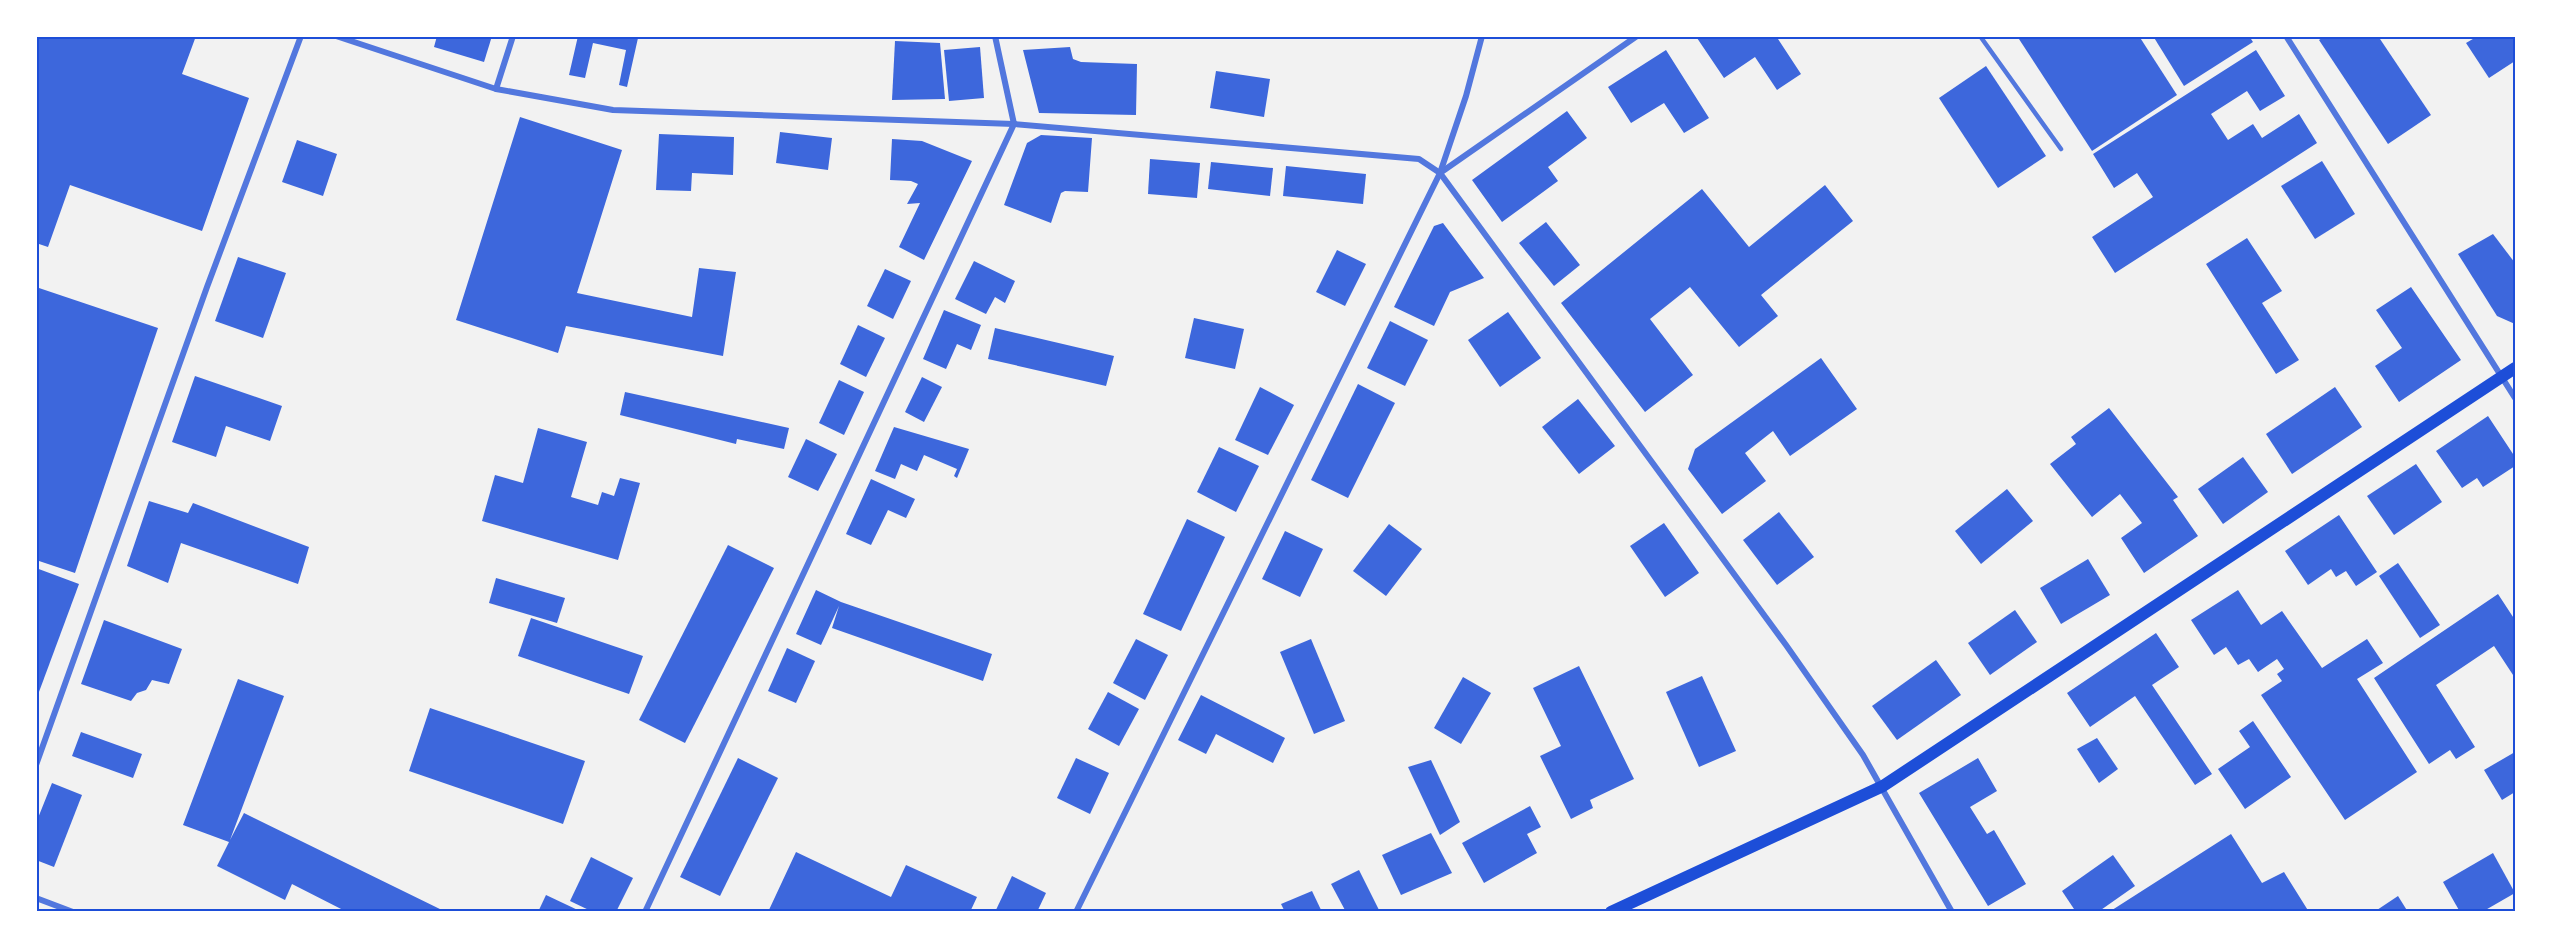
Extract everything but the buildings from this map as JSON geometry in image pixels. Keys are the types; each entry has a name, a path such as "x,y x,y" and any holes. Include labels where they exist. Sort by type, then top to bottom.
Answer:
{"main road":[{"path":"1611,912 1883,786 2515,368"}],"street":[{"path":"36,765 207,287 301,36"},
{"path":"336,36 496,89 613,110 753,117 1014,124 1419,159 1440,173 1786,645 1883,786 1952,912"},
{"path":"496,89 513,36"},
{"path":"645,912 1014,124 995,36"},
{"path":"1076,912 1440,173 1466,96 1482,36"},
{"path":"1440,173 1637,36"},
{"path":"2286,36 2515,398"},
{"path":"36,898 73,912"}],"lane":[{"path":"1980,36 2061,148"}]}
